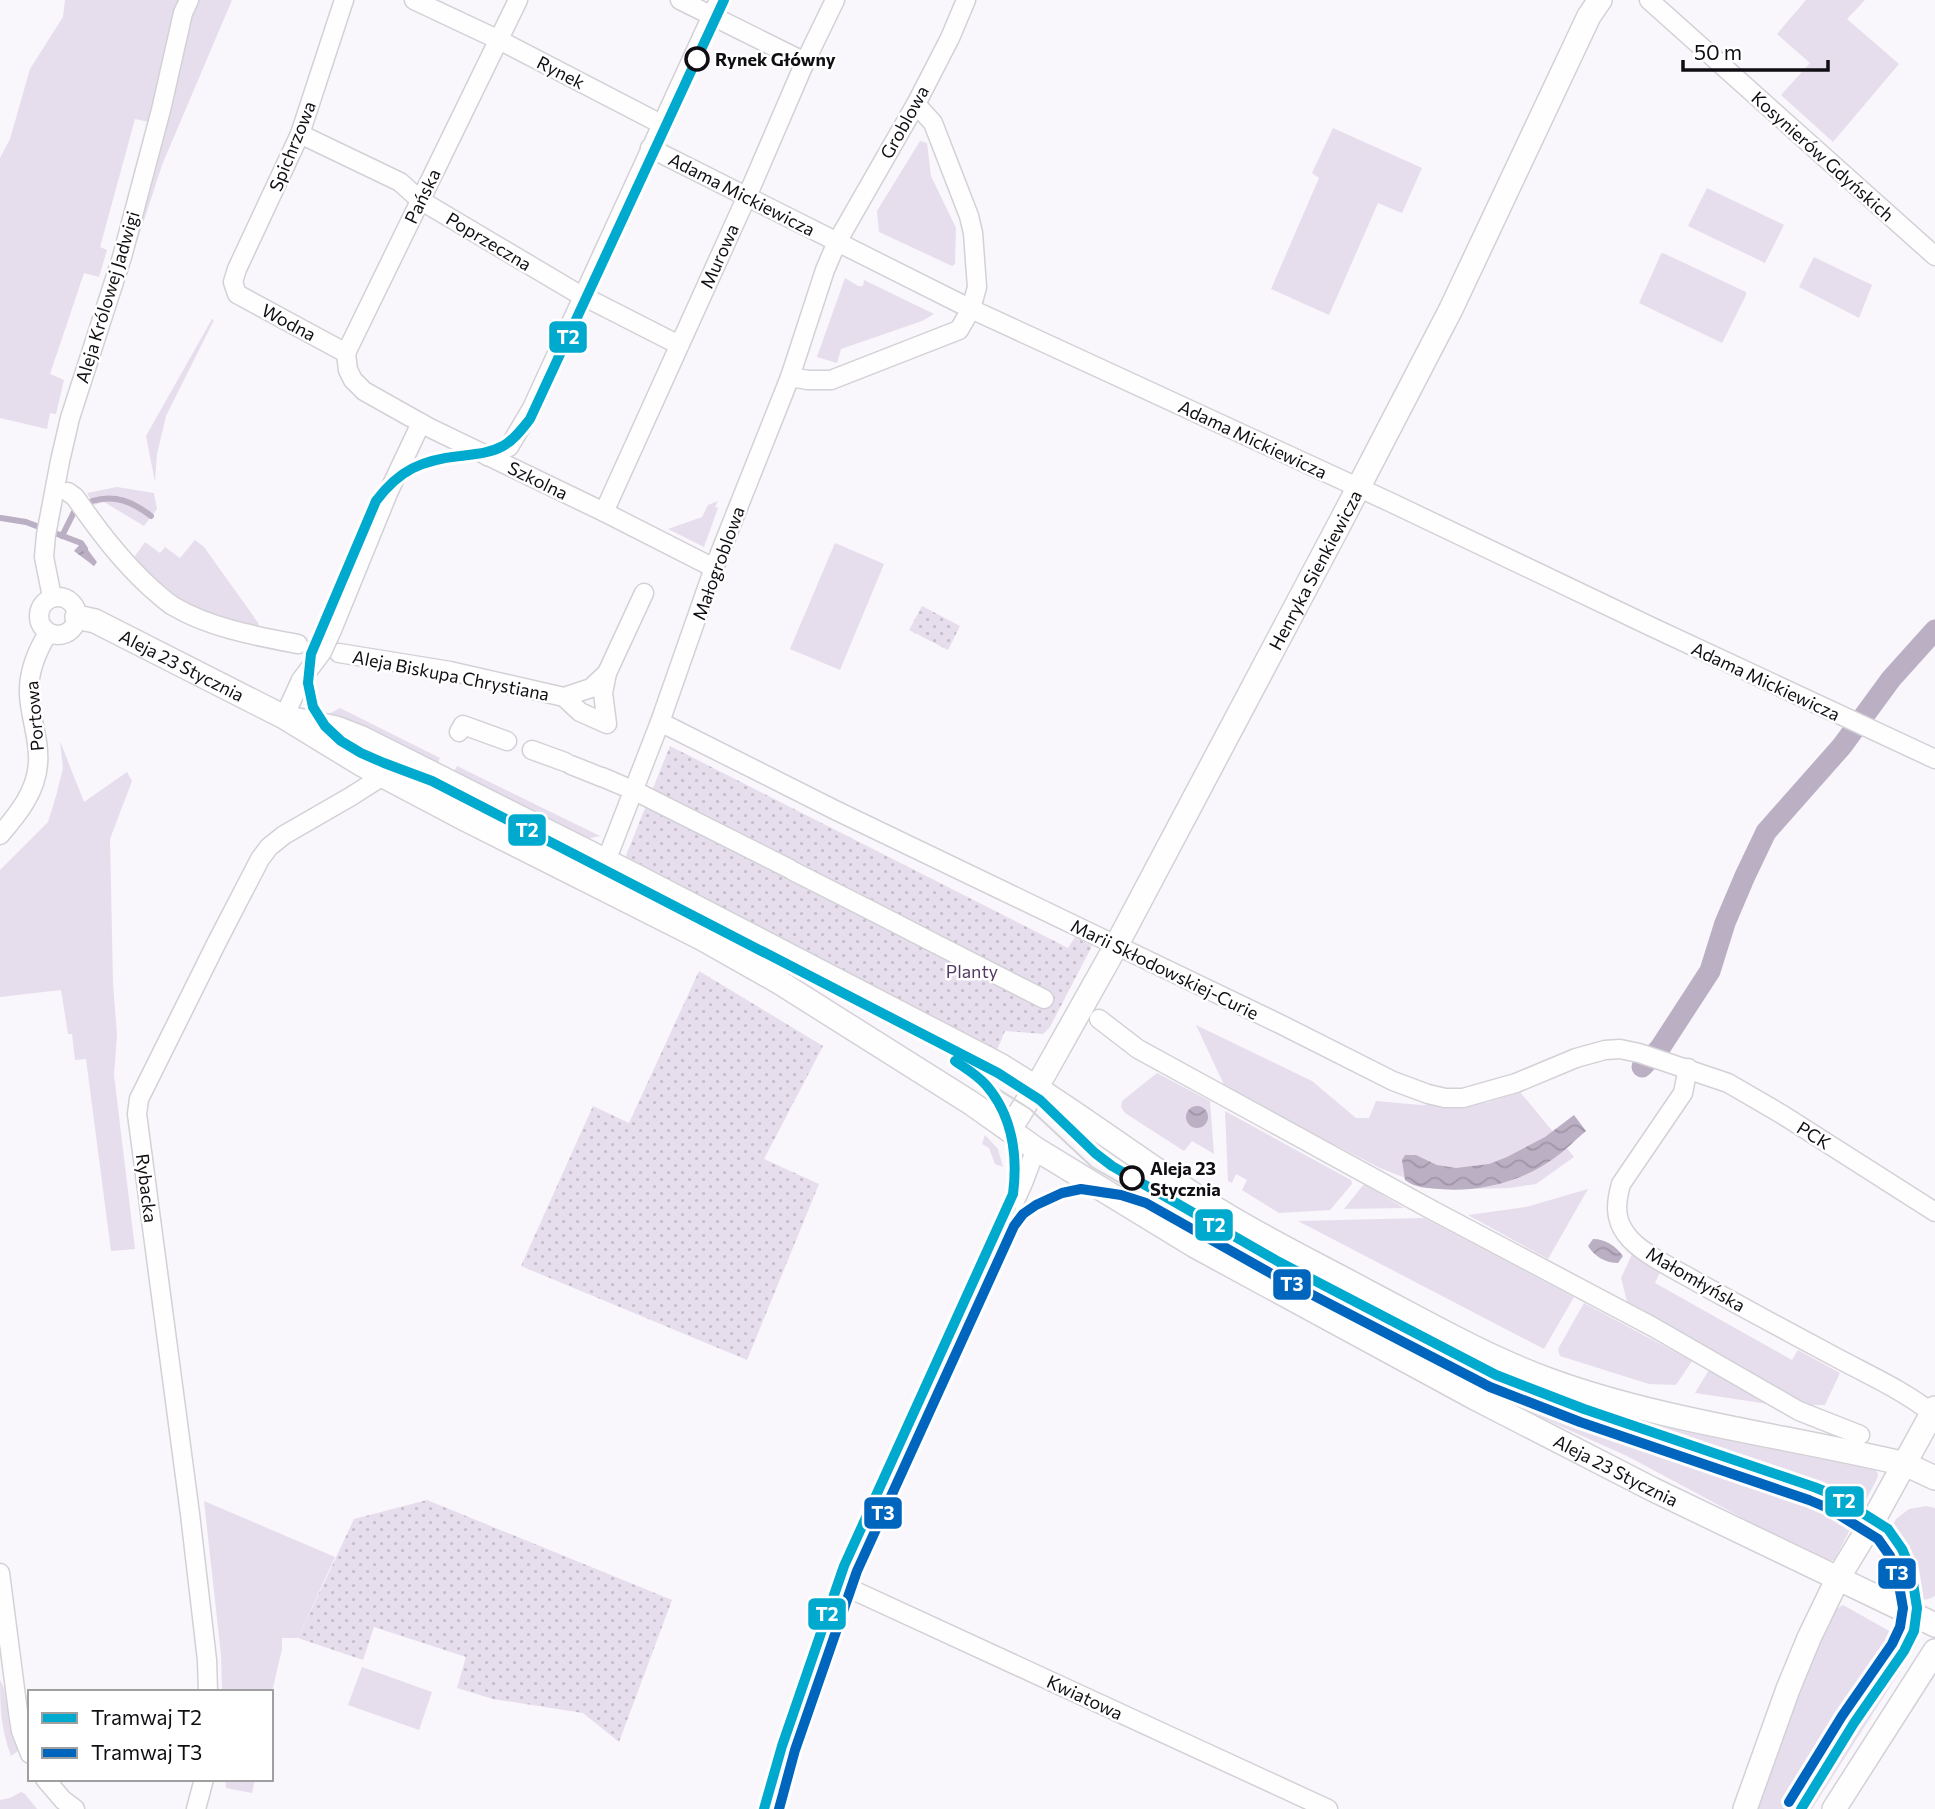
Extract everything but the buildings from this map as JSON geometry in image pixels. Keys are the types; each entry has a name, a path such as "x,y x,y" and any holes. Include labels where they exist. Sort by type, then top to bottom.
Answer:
{"street":[{"name":"Aleja Królowej Jadwigi","path":"52,597 44,557 46,535 70,418 122,257 161,110 183,13 189,0"},
{"name":"Spichrzowa","path":"235,289 233,282 237,269 300,134 344,0"},
{"name":"Rynek","path":"414,0 499,40 655,137"},
{"path":"499,40 518,0"},
{"path":"680,0 715,8 805,62"},
{"name":"Murowa","path":"604,512 835,0"},
{"name":"Groblowa","path":"837,242 916,104 967,0"},
{"name":"Henryka Sienkiewicza","path":"1010,1129 1037,1087 1116,946 1358,487 1451,309 1535,129 1600,0"},
{"name":"Kosynierów Gdyńskich","path":"1649,0 1935,256"},
{"path":"487,456 509,447 532,408 715,8"},
{"name":"Pańska","path":"346,353 499,40"},
{"path":"790,377 831,380 959,330 971,309 977,287 969,216 933,123 916,104"},
{"name":"Poprzeczna","path":"300,134 400,182 420,200 582,296 679,345"},
{"name":"Adama Mickiewicza","path":"655,137 746,197 971,309 1358,487 1845,718 1876,738 1935,759"},
{"name":"Małogroblowa","path":"596,884 790,377 825,270 837,242"},
{"name":"Wodna","path":"235,289 237,294 346,353"},
{"name":"Szkolna","path":"346,353 348,370 364,391 421,423 715,568"},
{"path":"284,717 301,680 322,652 388,493 421,423"},
{"path":"68,492 75,497 118,555 170,604 223,627 298,644"},
{"name":"Aleja Biskupa Chrystiana","path":"339,653 450,671 564,697 580,712 606,727 603,693 607,673 644,593"},
{"path":"58,596 70,600 77,617 69,631 59,635 48,633 40,623 39,610 46,600 58,596"},
{"name":"Aleja 23 Stycznia","path":"77,617 95,621 284,717 383,776 703,939 779,982 1010,1129 1037,1149 1195,1246 1475,1398 1652,1489 1935,1625"},
{"name":"Portowa","path":"0,835 25,804 38,766 38,747 29,694 30,673 37,651 48,633"},
{"name":"Aleja Biskupa Chrystiana","path":"564,697 592,688 607,673"},
{"name":"Aleja 23 Stycznia","path":"284,717 336,728 362,738 906,1016 1037,1087 1209,1205 1438,1329 1511,1364 1548,1380 1595,1395 1661,1412 1905,1464 1935,1478"},
{"name":"Marii Skłodowskiej-Curie","path":"660,722 1388,1079 1428,1094 1463,1098 1517,1083 1576,1058 1605,1050 1620,1049 1639,1053 1688,1068"},
{"path":"459,732 463,725 631,790 1044,999"},
{"name":"Rybacka","path":"208,1690 207,1660 190,1514 137,1114 139,1099 260,859 269,847 284,835 383,776"},
{"path":"1099,1019 1138,1049 1653,1328 1799,1411 1860,1435"},
{"name":"PCK","path":"1688,1068 1728,1083 1783,1115 1935,1212"},
{"name":"Małomłyńska","path":"1688,1068 1683,1093 1621,1184 1616,1212 1628,1237 1652,1256 1934,1410"},
{"path":"768,1809 842,1585 1037,1149"},
{"path":"1745,1809 1809,1638 1838,1578 1934,1410"},
{"path":"0,1573 19,1721 28,1749"},
{"name":"Kwiatowa","path":"842,1585 1328,1809"},
{"path":"1834,1809 1935,1651"},
{"path":"47,1781 74,1809"},
{"path":"196,1809 203,1781"}],"green space":[{"path":"65,0 179,0 149,122 135,119 100,247 107,250 99,277 84,273 50,374 64,380 56,414 50,413 47,429 0,418 0,158 10,139 30,69 63,17"},
{"path":"197,0 232,0 162,165 133,248 183,33"},
{"path":"1806,0 1865,0 1847,19 1899,64 1833,142 1781,95 1810,63 1777,34"},
{"path":"1333,128 1422,168 1402,213 1378,203 1329,315 1271,289 1319,178 1312,173"},
{"path":"920,141 927,143 931,176 956,228 955,264 952,266 879,232 877,211"},
{"path":"1707,188 1784,225 1765,263 1688,226"},
{"path":"1663,253 1746,292 1722,343 1639,303"},
{"path":"1814,257 1872,285 1859,318 1799,287"},
{"path":"845,278 858,286 863,286 864,280 934,314 922,321 841,349 837,363 817,357"},
{"path":"212,319 214,320 166,416 157,454 155,482 146,436"},
{"path":"117,487 154,493 157,509 144,526 104,502 94,505 87,493"},
{"path":"718,501 704,547 668,529 702,517 708,505"},
{"path":"195,540 204,547 259,624 258,629 208,615 181,604 136,564 135,556 145,542 160,553 165,547 180,558"},
{"path":"835,543 884,564 840,670 790,649"},
{"path":"922,606 960,626 948,650 909,630"},
{"path":"340,708 440,758 435,769 327,715"},
{"path":"60,741 84,802 127,772 132,781 110,839 113,984 117,1035 114,1075 135,1249 111,1251 86,1059 75,1060 72,1034 68,1034 61,990 0,997 0,870 48,822 63,768"},
{"name":"Planty","path":"670,746 1068,948 1075,937 1092,946 1050,1027 1043,1034 1005,1031 995,1055 623,863"},
{"path":"457,766 600,836 583,840 451,777"},
{"path":"699,971 823,1046 764,1159 819,1184 747,1360 521,1266 593,1106 629,1123"},
{"path":"1196,1025 1312,1081 1356,1118 1369,1118 1376,1101 1421,1105 1486,1103 1520,1092 1574,1157 1536,1184 1470,1189 1426,1186 1380,1168 1226,1089"},
{"path":"1157,1073 1210,1101 1214,1154 1192,1141 1184,1151 1125,1113 1121,1107 1122,1101"},
{"path":"1225,1111 1351,1180 1352,1184 1330,1210 1279,1213 1242,1190 1247,1180 1236,1174 1232,1183 1228,1181"},
{"path":"985,1135 998,1149 1003,1167 995,1164 989,1148 982,1144"},
{"path":"1364,1184 1404,1208 1344,1209"},
{"path":"1588,1189 1548,1259 1468,1215 1526,1207"},
{"path":"1424,1218 1574,1297 1544,1349 1298,1221"},
{"path":"1633,1252 1660,1272 1655,1283 1792,1360 1798,1350 1840,1373 1825,1405 1807,1405 1628,1305 1621,1278"},
{"path":"1584,1303 1692,1361 1676,1385 1649,1384 1560,1356 1558,1349"},
{"path":"1394,1317 1454,1349 1875,1469 1877,1479 1834,1560 1828,1561 1627,1456 1517,1407 1385,1338"},
{"path":"1709,1370 1775,1405 1695,1393"},
{"path":"427,1500 672,1600 619,1742 583,1713 493,1699 457,1688 466,1657 374,1627 363,1660 298,1638 354,1519"},
{"path":"204,1501 335,1557 298,1638 282,1638 272,1690 222,1690 221,1655"},
{"path":"1926,1506 1935,1508 1935,1596 1915,1600 1902,1597 1883,1587 1878,1566 1880,1553 1896,1519 1909,1509"},
{"path":"1843,1605 1916,1646 1812,1809 1757,1809 1783,1732 1813,1657 1836,1609"},
{"path":"362,1667 432,1692 419,1730 348,1705"},
{"path":"0,1680 4,1688 10,1728 18,1751 11,1756 2,1718"},
{"path":"225,1781 255,1781 252,1793 226,1788"},
{"path":"21,1792 37,1809 0,1809 0,1800"}],"water":[{"path":"82,542 97,562 94,566 74,551"},
{"path":"1197,1106 1205,1109 1208,1117 1205,1125 1197,1128 1189,1125 1186,1117 1189,1109"},
{"path":"1574,1115 1586,1131 1562,1153 1528,1174 1499,1184 1454,1190 1421,1187 1405,1180 1402,1160 1405,1155 1416,1155 1437,1165 1456,1168 1489,1164 1545,1137"},
{"path":"1593,1239 1606,1242 1617,1249 1623,1256 1618,1263 1605,1261 1597,1256 1588,1246"}],"waterway":[{"path":"92,501 116,499 151,516"},
{"path":"62,536 74,512"},
{"path":"1,518 26,522 81,543 85,549"},
{"path":"1642,1067 1660,1048 1710,971 1725,923 1766,832 1842,746 1891,679 1935,630"}],"tram line":[{"name":"T2","path":"724,0 530,419 507,444 498,448 434,460 412,468 393,481 376,501 311,654 308,683 313,707 325,726 341,741 361,753 432,781 998,1073 1040,1100 1112,1166 1279,1262 1496,1375 1584,1409 1814,1487 1834,1495 1888,1529 1902,1549 1911,1570 1917,1608 1914,1631 1904,1651 1854,1723 1801,1809"},
{"name":"T2","path":"764,1809 782,1746 844,1566 1013,1194 1014,1150 1002,1109 982,1081 955,1061"},
{"path":"974,1074 1030,1109 1092,1167 1164,1208"},
{"name":"T3","path":"779,1809 795,1750 857,1571 1014,1226 1023,1214 1036,1205 1062,1193 1081,1189 1121,1195 1146,1203 1272,1274 1490,1387 1580,1422 1809,1500 1828,1508 1878,1539 1890,1556 1897,1574 1903,1608 1900,1627 1892,1644 1842,1716 1789,1802"},
{"path":"992,1257 1015,1208"}],"place":[{"name":"Rynek Główny","path":"697,59"},
{"name":"Aleja 23 Stycznia","path":"1132,1178"}]}
